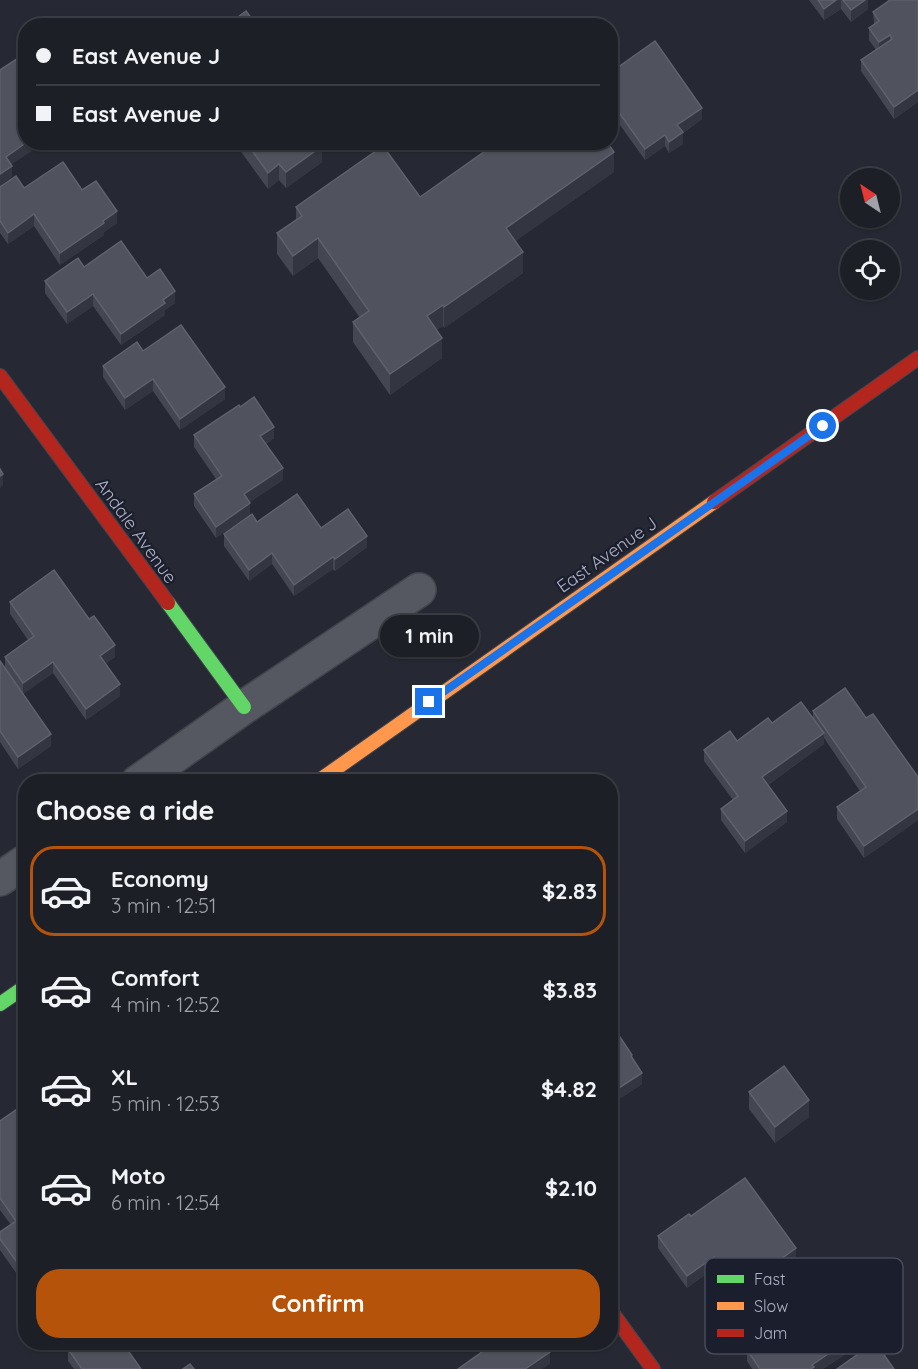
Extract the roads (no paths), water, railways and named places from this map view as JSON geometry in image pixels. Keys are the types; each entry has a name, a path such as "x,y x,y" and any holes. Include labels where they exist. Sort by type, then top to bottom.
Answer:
{"main road":[{"name":"East Avenue J","path":"328,774 918,358"},
{"name":"Andale Avenue","path":"0,376 244,707"},
{"path":"0,1004 18,992"},
{"path":"618,1321 653,1369"}],"street":[{"path":"149,774 244,707 419,590"},
{"path":"0,879 18,867"}]}
